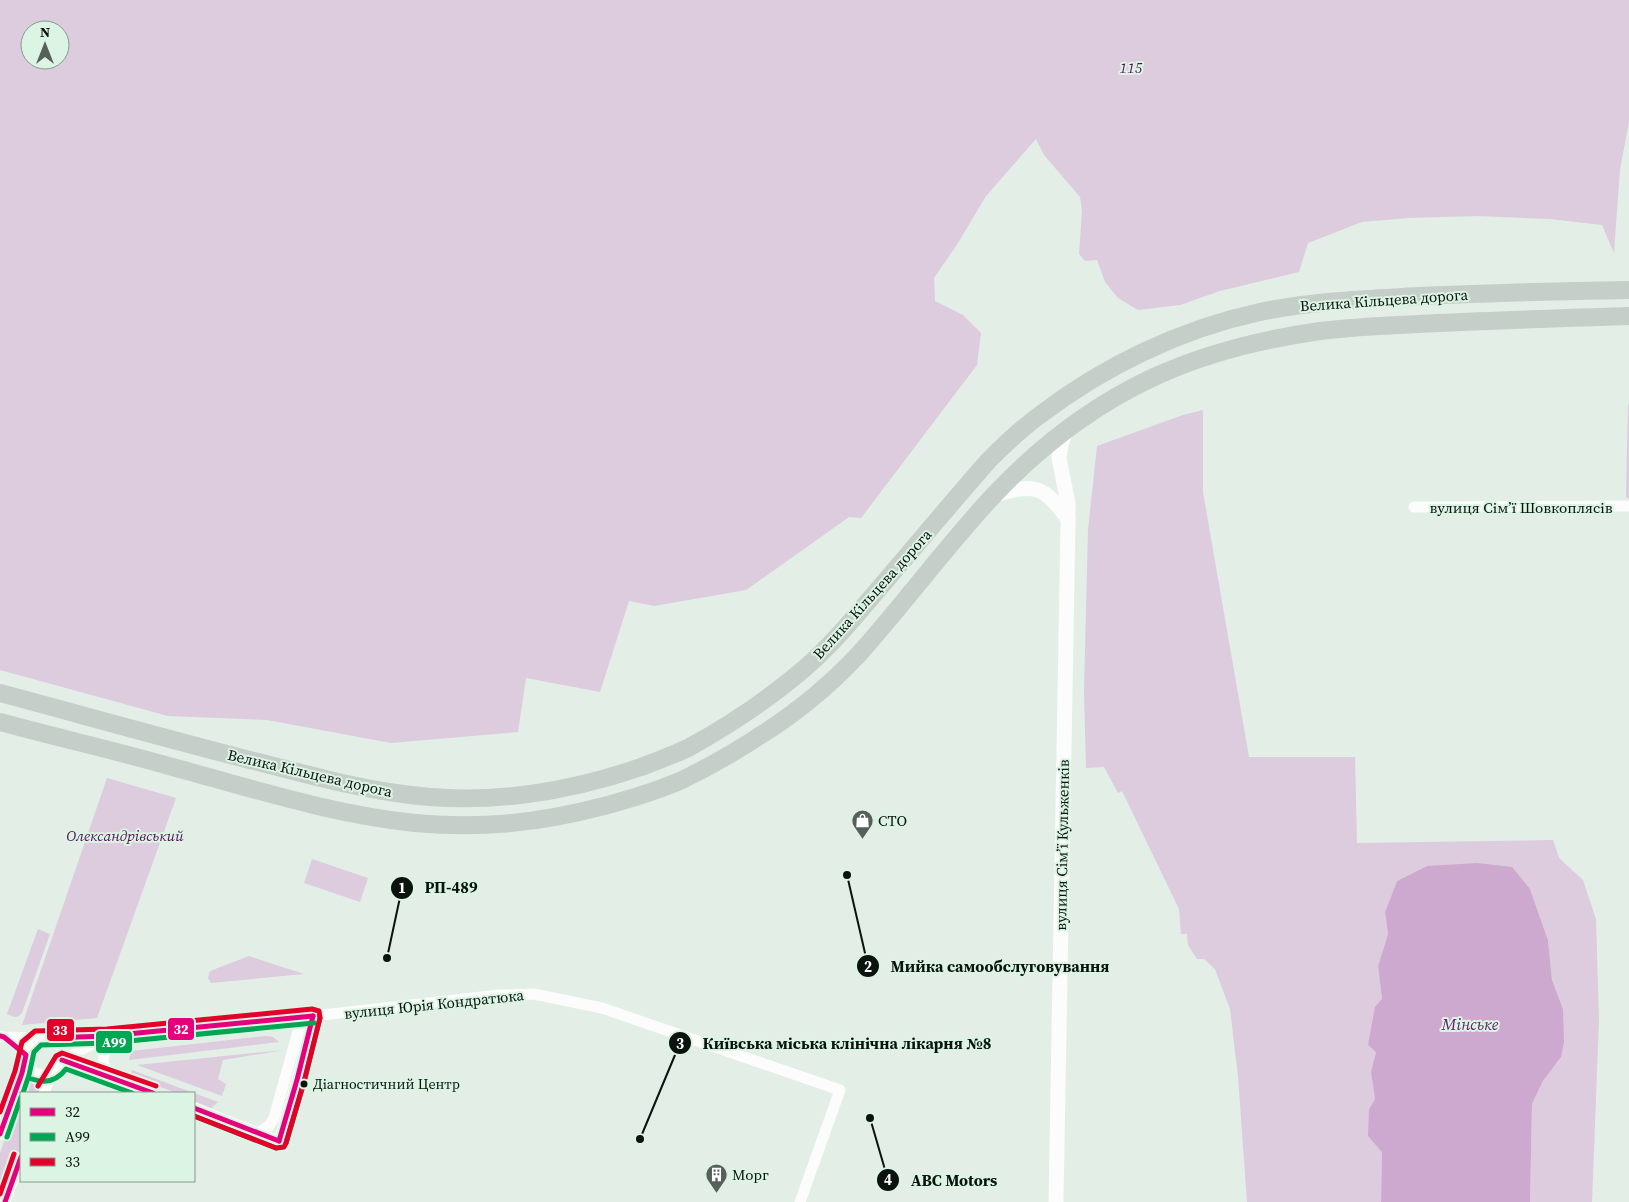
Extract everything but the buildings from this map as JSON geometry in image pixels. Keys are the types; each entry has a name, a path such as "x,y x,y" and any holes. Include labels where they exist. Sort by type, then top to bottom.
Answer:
{"main road":[{"name":"Велика Кільцева дорога","path":"0,693 142,732 339,782 397,794 481,798 519,795 571,787 612,777 686,749 765,701 808,666 847,626 989,460 1062,398 1116,365 1179,336 1260,312 1312,304 1364,299 1629,290"},
{"name":"Велика Кільцева дорога","path":"0,722 136,756 328,808 376,817 415,822 496,825 536,821 572,814 625,800 677,782 723,760 790,716 825,687 854,659 994,495 1041,450 1100,407 1151,379 1184,365 1256,343 1322,331 1375,326 1629,316"},
{"name":"вулиця Сімʼї Кульженків","path":"1056,1202 1068,519 1068,503 1059,458 1061,444 1066,431"},
{"path":"994,495 1018,489 1033,489 1044,492 1054,500 1068,519"}],"street":[{"name":"вулиця Сімʼї Шовкоплясів","path":"1414,507 1629,506"},
{"name":"вулиця Юрія Кондратюка","path":"2,1037 107,1036 307,1017 499,995 534,994 602,1008 840,1090 800,1202"},
{"path":"258,1133 269,1126 274,1118 307,1017"},
{"path":"195,1108 279,1141 297,1080 307,1017"},
{"path":"114,1078 106,1071 103,1063 104,1054 108,1046 124,1034"},
{"name":"вулиця Юрія Кондратюка","path":"60,1064 107,1036"},
{"name":"вулиця Юрія Кондратюка","path":"2,1037 26,1055"},
{"path":"0,1134 22,1073 29,1045 44,1038 58,1044 61,1049 60,1064 48,1082 44,1092"},
{"path":"26,1055 28,1065 39,1074 49,1074 60,1064"},
{"path":"60,1064 114,1078 150,1092"},
{"path":"5,1202 20,1159"}],"green space":[{"name":"115","path":"0,0 1629,0 1629,122 1620,169 1614,253 1602,225 1550,219 1476,216 1409,218 1362,222 1308,243 1299,272 1220,291 1180,305 1138,310 1118,298 1105,282 1097,260 1085,261 1079,254 1082,211 1080,197 1044,155 1036,139 986,196 958,243 934,278 935,301 963,315 981,333 977,365 861,518 849,517 746,590 654,606 629,601 600,692 526,678 518,732 391,743 267,720 168,716 0,670"},
{"path":"1629,404 1629,499 1626,497 1626,494"},
{"path":"1203,410 1203,492 1249,757 1355,757 1357,843 1553,840 1559,858 1583,880 1596,919 1599,1019 1592,1202 1530,1202 1532,1104 1543,1081 1561,1057 1563,1009 1552,980 1548,940 1530,889 1427,866 1397,881 1385,912 1388,934 1378,966 1382,999 1376,1052 1371,1072 1375,1099 1369,1109 1382,1152 1381,1202 1247,1202 1238,1077 1230,1009 1215,969 1204,959 1197,959 1188,945 1187,934 1181,934 1179,909 1122,791 1118,793 1104,767 1086,768 1084,691 1088,530 1097,446 1183,415"},
{"name":"Олександрівський","path":"107,778 176,798 97,1018 22,1025"},
{"path":"312,859 368,878 360,902 304,883"},
{"path":"38,929 50,934 22,1013 17,1017 13,1017 7,1014"},
{"path":"249,956 304,974 211,983 208,978 210,971"},
{"path":"266,1036 273,1037 279,1042 129,1060 131,1051"},
{"path":"284,1050 223,1060 218,1079 226,1084 222,1096 137,1065"},
{"path":"132,1070 191,1092 173,1092 130,1075"},
{"path":"28,1077 45,1083 41,1092 22,1092"},
{"path":"195,1093 218,1102 211,1108 195,1101"},
{"path":"20,1098 20,1152 2,1202 0,1202 0,1153"}],"water":[{"name":"Мінське","path":"1477,863 1512,867 1530,889 1548,940 1552,980 1563,1009 1564,1042 1561,1057 1543,1081 1532,1104 1530,1202 1381,1202 1382,1152 1368,1136 1369,1109 1375,1099 1371,1072 1376,1052 1368,1045 1375,1007 1382,999 1378,966 1388,934 1385,912 1397,881 1427,866"}],"transit line":[{"name":"33","path":"0,1112 15,1071 22,1042 35,1031 107,1029 312,1009 319,1011 320,1018 304,1082 284,1147 276,1148 195,1116"},
{"name":"32","path":"49,1038 107,1036 313,1016"},
{"name":"32","path":"279,1141 313,1016"},
{"name":"А99","path":"286,1143 320,1018"},
{"name":"А99","path":"23,1092 34,1052 41,1045 108,1043 314,1023"},
{"name":"32","path":"0,1036 4,1037 26,1055 22,1073 0,1134"},
{"name":"33","path":"38,1086 56,1056 62,1053 156,1086"},
{"name":"32","path":"62,1060 150,1092"},
{"name":"А99","path":"32,1079 42,1081 55,1079 66,1069 129,1092"},
{"name":"А99","path":"7,1137 20,1100"},
{"name":"32","path":"195,1108 279,1141"},
{"name":"А99","path":"195,1116 276,1148"},
{"name":"33","path":"0,1194 14,1154"},
{"name":"32","path":"5,1202 20,1160"}],"place":[{"name":"СТО","path":"862,839"},
{"name":"Мийка самообслуговування","path":"847,875"},
{"name":"РП-489","path":"387,958"},
{"name":"Діагностичний Центр","path":"304,1084"},
{"name":"ABC Motors","path":"870,1118"},
{"name":"Київська міська клінічна лікарня №8","path":"640,1139"},
{"name":"Морг","path":"716,1193"}]}
